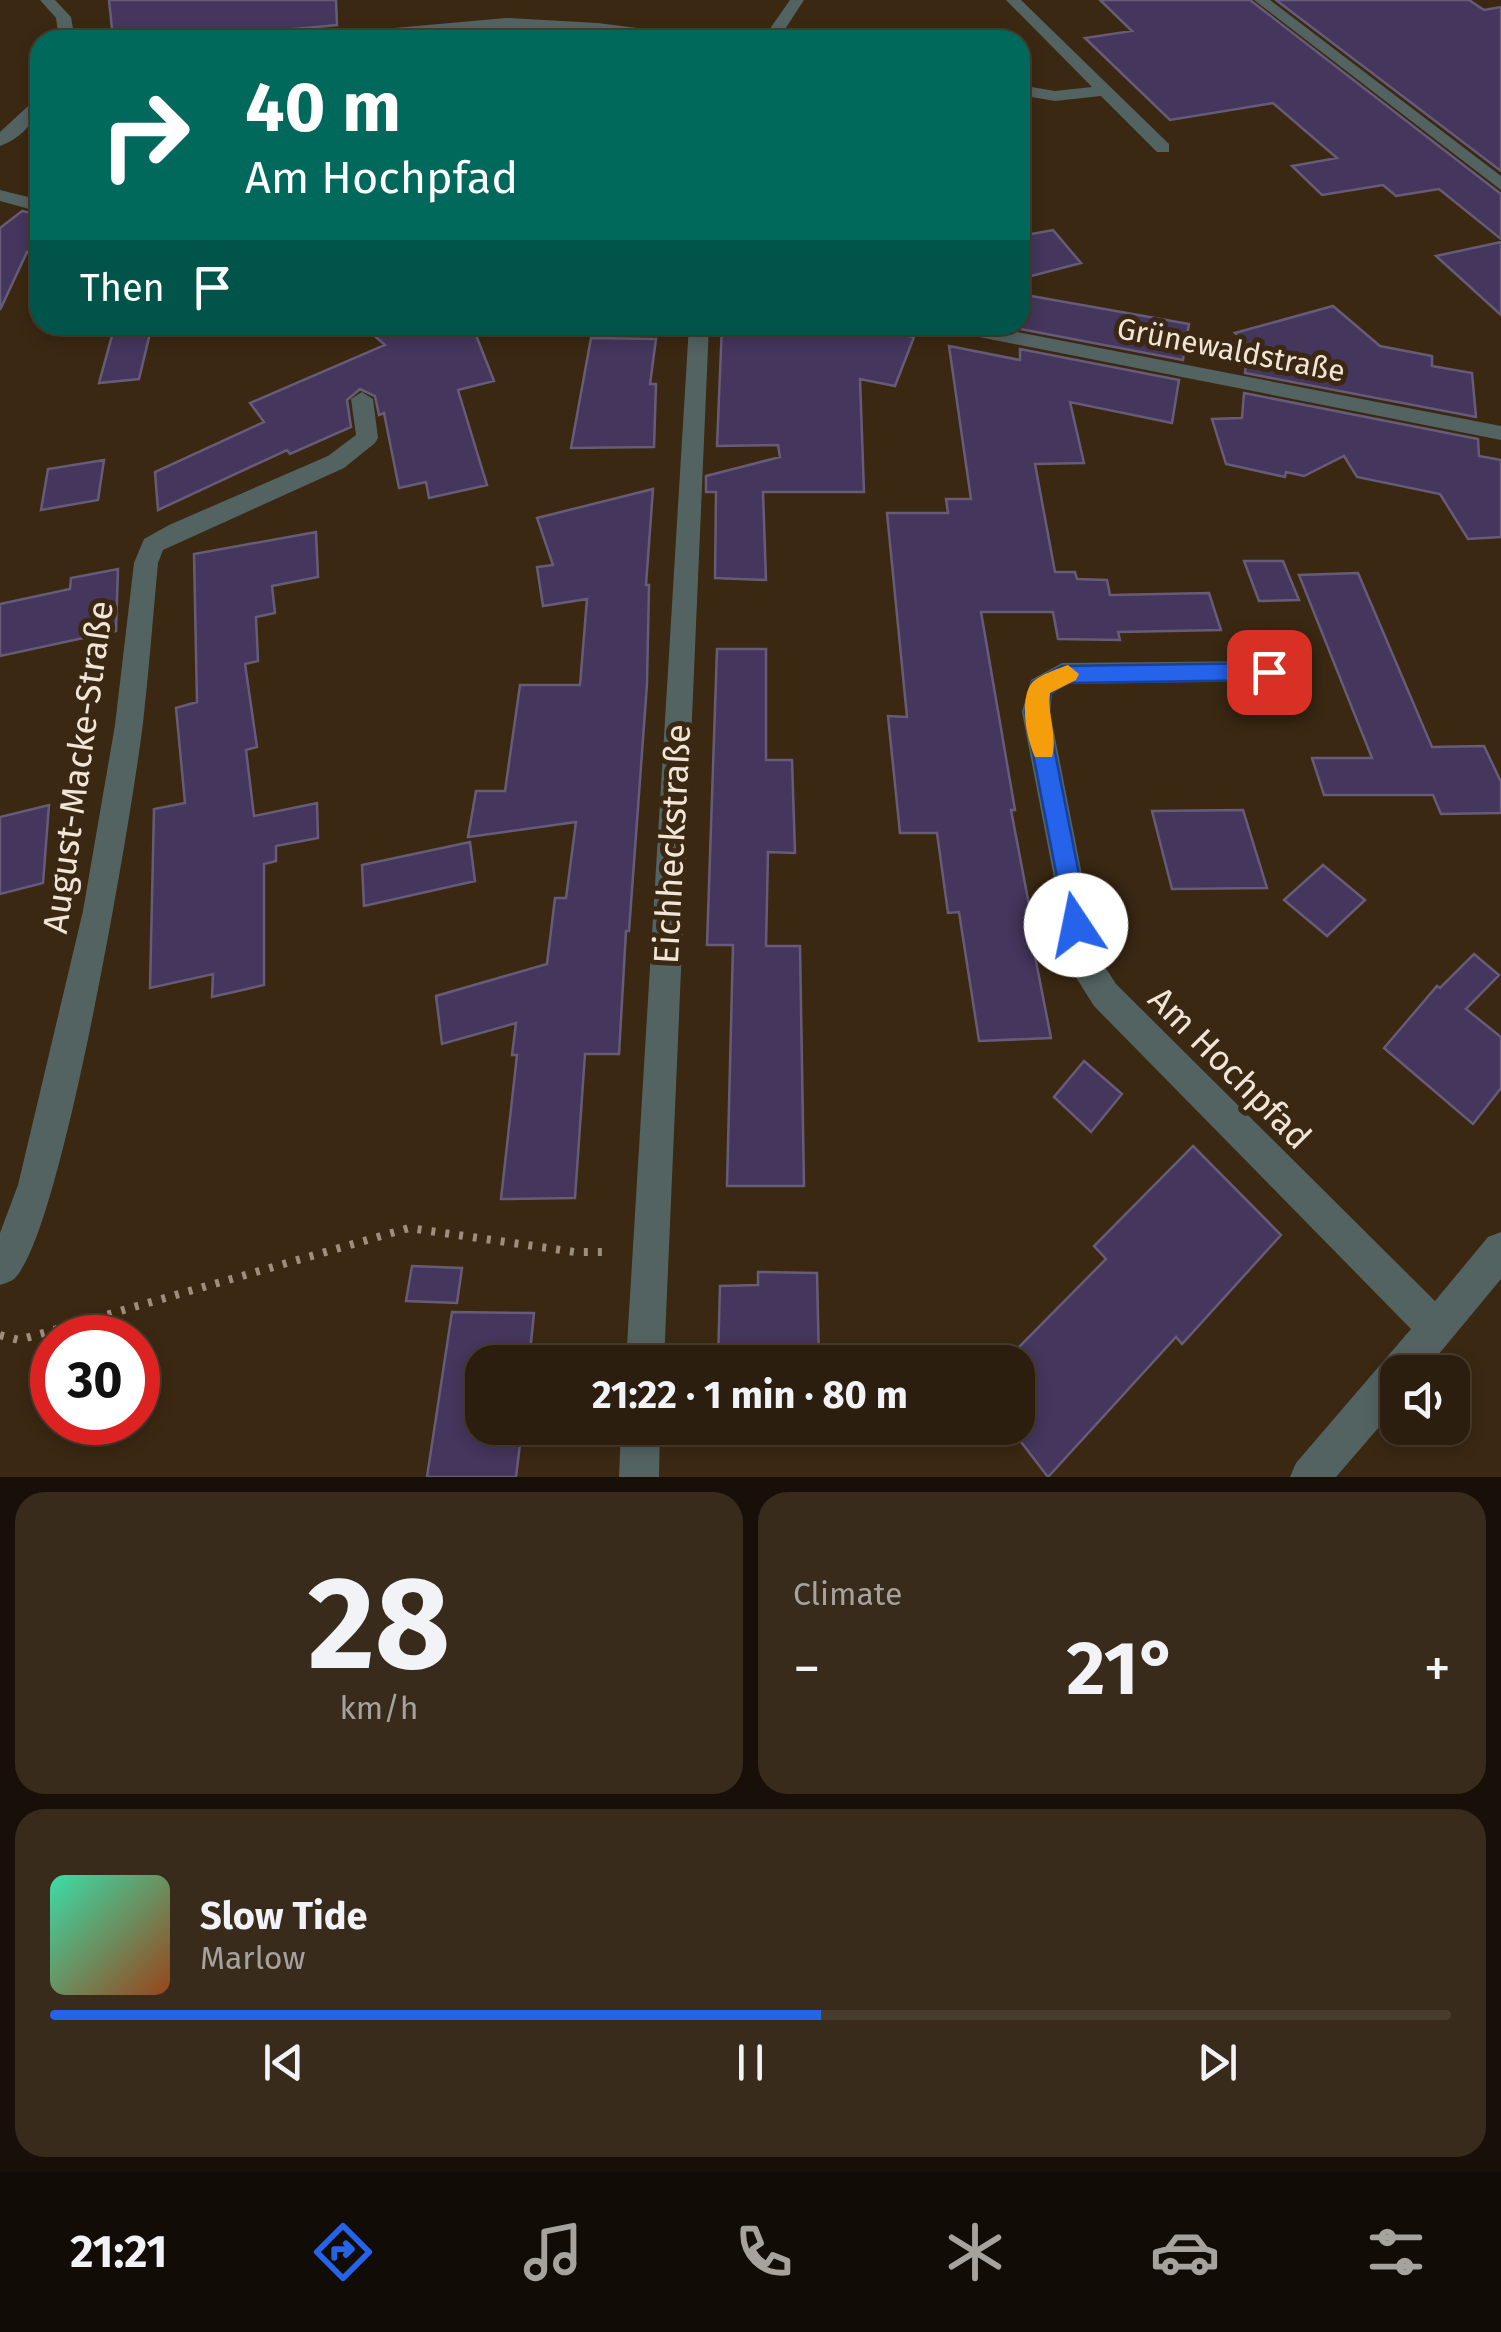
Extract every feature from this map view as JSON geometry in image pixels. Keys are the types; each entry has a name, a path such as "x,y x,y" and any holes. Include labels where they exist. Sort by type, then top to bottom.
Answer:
{"street":[{"path":"47,0 63,18 65,30"},
{"path":"777,30 797,0"},
{"path":"1013,0 1163,148"},
{"path":"1261,0 1501,186"},
{"path":"397,30 511,16 575,30"},
{"path":"1030,92 1055,96 1106,91"},
{"path":"0,142 30,110"},
{"path":"2,198 30,204"},
{"name":"Eichheckstraße","path":"645,1345 698,335"},
{"name":"Grünewaldstraße","path":"1000,335 1501,433"},
{"name":"August-Macke-Straße","path":"0,1267 11,1251 36,1185 98,911 129,726 146,563 153,545 176,531 336,462 360,447 367,438 362,399"},
{"name":"Am Hochpfad","path":"1269,672 1062,674 1040,688 1036,712 1083,961 1104,995 1437,1329"},
{"path":"1415,1355 1501,1250"},
{"path":"1310,1477 1380,1396"},
{"path":"639,1477 640,1445"}],"path":[{"path":"0,1334 18,1340 409,1228 575,1252 650,1252"}],"building":[{"path":"109,0 336,0 337,25 284,30 112,30"},
{"path":"1100,0 1250,0 1501,194 1501,239 1439,189 1396,196 1383,185 1322,195 1292,166 1337,158 1273,103 1170,120 1085,38 1132,31"},
{"path":"1276,0 1469,0 1484,10 1501,7 1501,171"},
{"path":"22,211 30,213 30,253 0,310 0,228"},
{"path":"1053,230 1081,263 1030,276 1030,234"},
{"path":"1501,242 1501,315 1436,256"},
{"path":"1030,296 1189,324 1183,360 1030,331"},
{"path":"1333,306 1380,346 1432,356 1432,366 1472,373 1476,417 1245,373 1248,346 1235,333"},
{"path":"112,335 150,335 139,379 99,383"},
{"path":"374,335 476,335 494,381 458,390 487,485 429,498 426,482 399,488 384,413 379,415 375,396 360,389 347,400 351,427 290,454 287,450 158,510 155,472 264,422 250,403 385,345"},
{"path":"722,335 914,337 895,386 860,379 864,492 763,492 766,580 715,578 716,492 706,492 706,476 780,457 778,445 717,446"},
{"path":"591,338 656,339 650,384 656,384 654,447 571,448"},
{"path":"949,346 1020,360 1020,349 1179,380 1172,423 1070,402 1084,463 1035,464 1055,572 1075,572 1077,579 1107,580 1110,595 1209,593 1221,630 1118,632 1120,640 1058,639 1053,612 981,612 1015,810 1011,810 1030,910 1026,910 1051,1038 979,1041 959,912 948,913 937,833 900,833 888,716 907,717 887,513 948,513 946,499 971,499"},
{"path":"1244,393 1478,439 1479,456 1501,460 1501,537 1468,539 1440,494 1357,477 1344,456 1304,476 1286,472 1285,477 1226,464 1212,419 1242,418"},
{"path":"104,460 98,500 41,510 48,469"},
{"path":"653,489 646,585 647,684 619,1054 585,1054 575,1198 501,1199 517,1055 512,1055 516,1023 442,1044 436,996 547,964 555,898 566,898 576,822 468,837 476,791 505,791 520,685 580,685 587,599 543,606 537,567 553,565 537,518"},
{"path":"316,532 318,577 272,586 275,613 256,617 258,661 245,664 257,747 246,750 254,816 317,803 318,838 276,846 276,861 264,864 264,985 212,997 213,974 150,988 154,809 185,803 176,708 197,702 194,554"},
{"path":"1244,561 1283,561 1299,600 1259,601"},
{"path":"118,569 116,631 0,656 0,604 70,589 71,578"},
{"path":"1358,573 1432,747 1484,746 1501,782 1501,813 1441,814 1433,795 1324,795 1312,758 1372,758 1299,575"},
{"path":"717,649 766,649 766,760 792,760 795,853 768,852 766,946 800,946 804,1186 727,1186 733,945 707,945"},
{"path":"49,805 43,883 0,894 0,817"},
{"path":"1243,810 1267,888 1172,889 1152,811"},
{"path":"470,842 475,881 364,906 362,865"},
{"path":"1323,865 1365,900 1327,936 1284,900"},
{"path":"1474,954 1499,975 1466,1009 1501,1037 1501,1088 1473,1124 1384,1048 1437,986 1440,988"},
{"path":"1084,1061 1122,1094 1091,1132 1054,1097"},
{"path":"1193,1146 1281,1235 1182,1344 1176,1337 1048,1477 1023,1445 1035,1445 1035,1345 1021,1345 1106,1259 1094,1246"},
{"path":"412,1266 462,1268 457,1303 406,1301"},
{"path":"758,1272 817,1273 819,1345 718,1345 720,1286 758,1285"},
{"path":"452,1312 534,1313 531,1345 465,1345 465,1445 520,1445 516,1477 427,1477"}],"slow traffic":[{"path":"1044,750 1036,712 1040,688 1068,674"}],"route":[{"path":"1076,925 1036,712 1040,688 1062,674 1269,672"}]}
